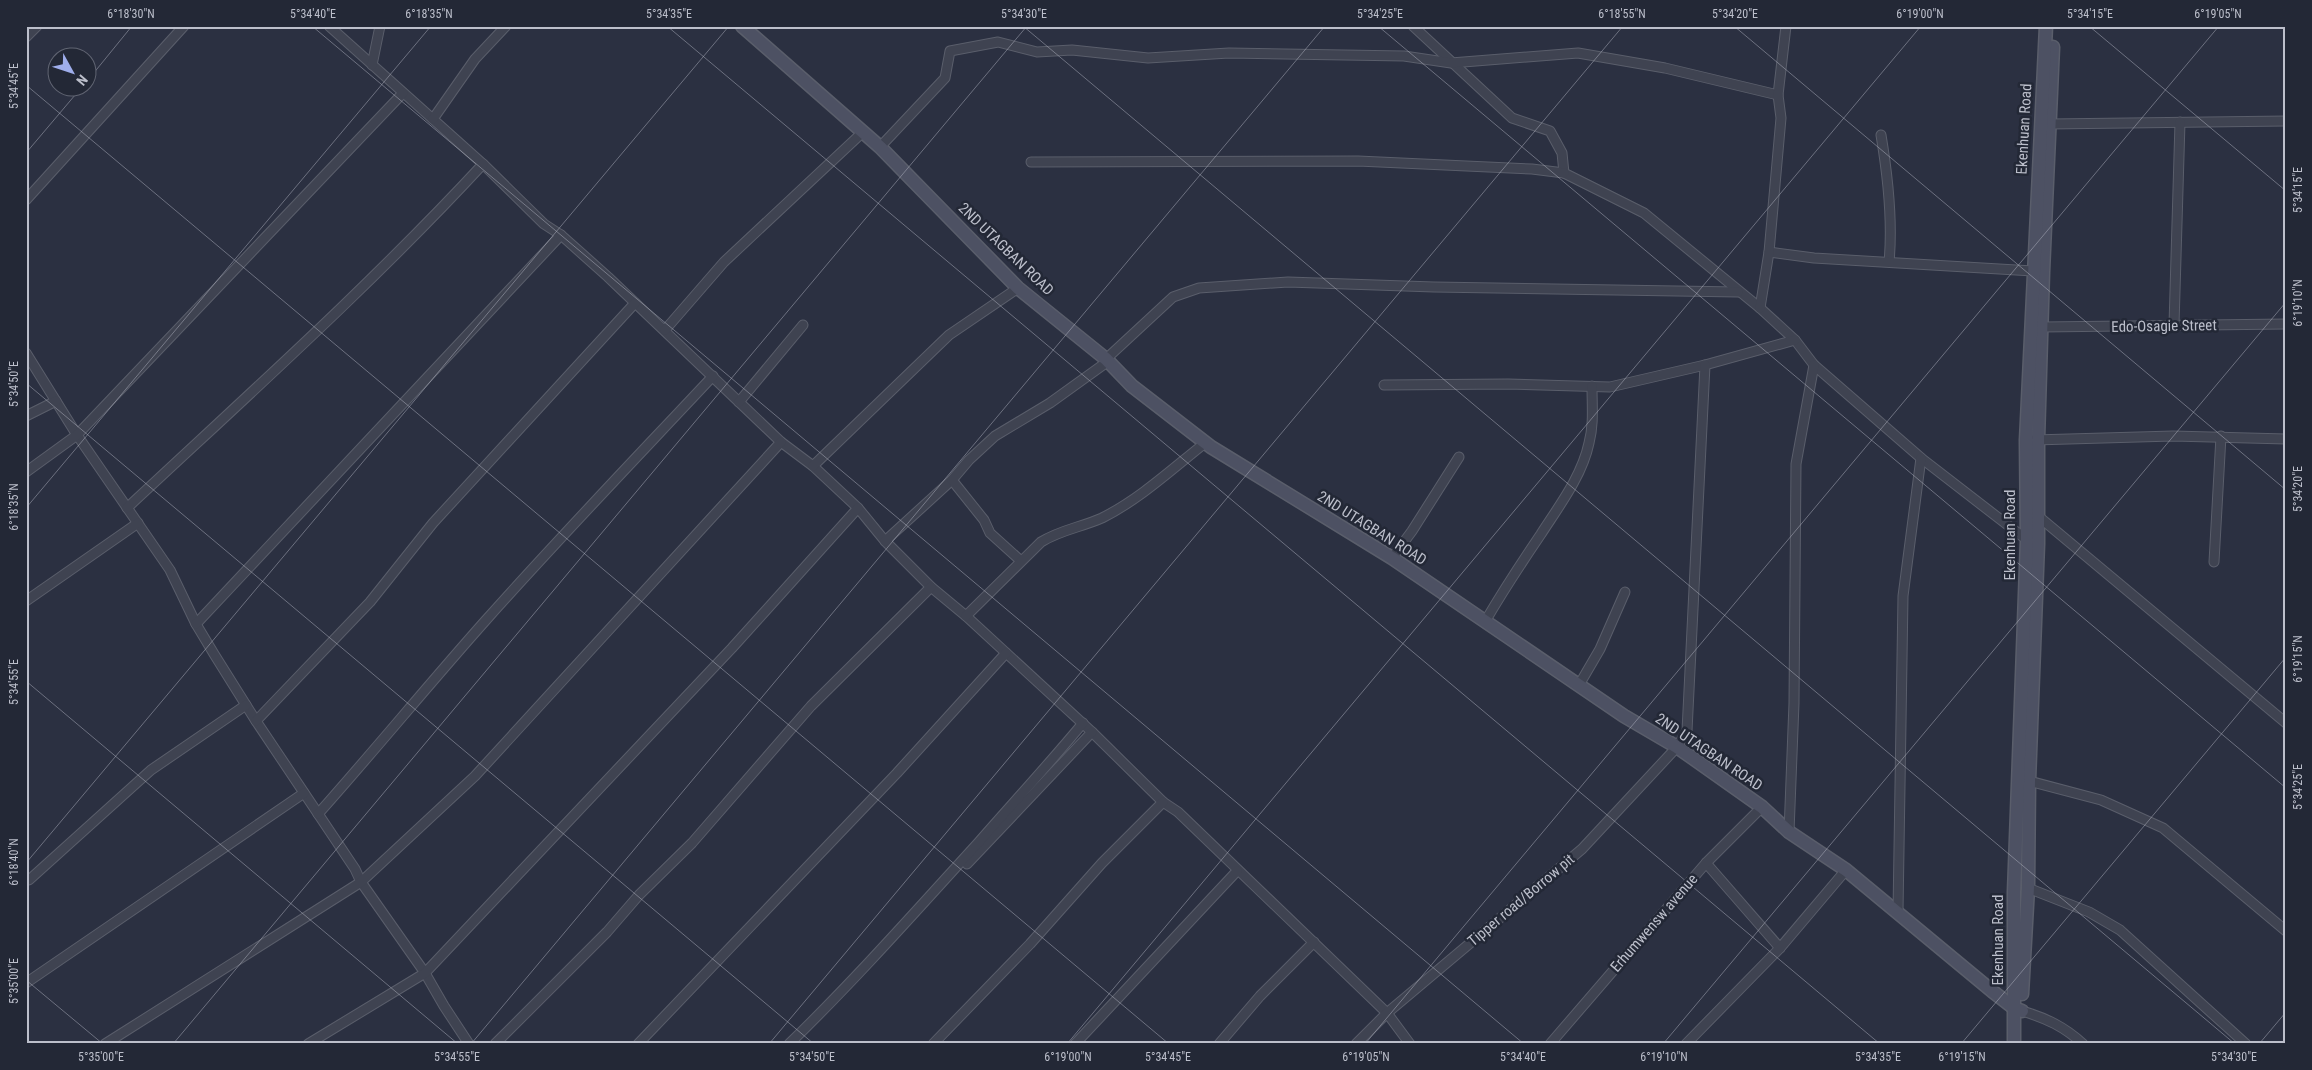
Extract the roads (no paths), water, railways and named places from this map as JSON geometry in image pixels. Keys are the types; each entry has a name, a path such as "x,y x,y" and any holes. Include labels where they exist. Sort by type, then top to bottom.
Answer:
{"main road":[{"name":"2ND UTAGBAN ROAD","path":"742,26 880,147 1018,288 1107,361 1132,386 1205,443 1392,558 1486,620 1624,716 1677,747 1762,807 1789,832 1846,870 2018,1009"},
{"name":"Ekenhuan Road","path":"2022,1044 2018,1009 2014,883 2032,440 2034,271 2046,26"},
{"name":"Ekenhuan Road","path":"2014,1044 2028,888 2029,781 2038,516 2032,440 2042,327 2049,124 2055,26"}],"street":[{"path":"26,37 37,26"},
{"path":"26,200 184,26"},
{"path":"329,26 483,164 544,224 560,235 665,330 781,442 813,466 858,508 885,541 931,588 966,616 1092,732 1163,802 1178,812 1237,871 1387,1013 1410,1044"},
{"path":"372,65 380,26"},
{"path":"433,119 474,59 506,26"},
{"path":"1413,26 1512,118 1550,131 1562,153 1564,173"},
{"path":"1760,308 1769,252 1781,118 1778,95 1786,26"},
{"path":"880,147 944,78 950,51 998,42 1037,52 1072,50 1148,58 1229,53 1404,56 1451,63 1578,53 1665,68 1778,95"},
{"path":"26,472 77,435 403,93"},
{"path":"2049,124 2286,121"},
{"path":"2174,325 2180,122"},
{"path":"665,330 724,262 863,132"},
{"path":"1881,135 1887,176 1891,236 1889,262"},
{"path":"1031,162 1358,161 1532,169 1564,173 1644,213 1738,292 1760,308 1794,340 1814,365 1921,458 2027,540"},
{"path":"127,508 365,286 431,220 483,164"},
{"path":"196,624 560,235"},
{"path":"1769,252 1814,258 2034,271"},
{"path":"885,541 952,480 969,460 995,436 1050,403 1107,361 1173,297 1199,288 1288,282 1434,287 1738,292"},
{"path":"813,466 949,335 1018,288"},
{"path":"256,721 370,602 433,524 635,303"},
{"name":"Edo-Osagie Street","path":"2042,327 2286,324"},
{"path":"739,402 803,325"},
{"path":"1384,385 1508,384 1610,387 1705,365 1794,340"},
{"path":"26,353 77,435 170,570 196,624 256,721 361,882 425,973 469,1044"},
{"name":"Tipper road/Borrow pit","path":"1356,1044 1387,1013 1582,849 1677,747 1687,731 1705,365"},
{"path":"1789,832 1794,703 1796,464 1814,365"},
{"path":"318,814 382,743 420,694 488,618 713,376"},
{"path":"1486,620 1562,504 1581,468 1589,444 1593,420 1592,386"},
{"path":"26,416 56,401"},
{"path":"2214,562 2222,436"},
{"path":"2032,440 2222,436 2286,439"},
{"path":"105,1044 361,882 475,776 781,442"},
{"path":"966,616 1041,542 1054,534 1102,518 1140,494 1205,443"},
{"path":"1392,558 1423,515 1459,457"},
{"path":"1898,912 1903,596 1921,458"},
{"path":"952,480 984,520 990,533 1021,561"},
{"path":"308,1044 425,973 732,648 858,508"},
{"path":"2038,516 2286,723"},
{"path":"26,601 138,523"},
{"path":"495,1044 607,932 640,895 692,843 811,706 931,588"},
{"path":"1579,685 1600,649 1625,592"},
{"path":"638,1044 897,773 1006,654"},
{"path":"29,880 151,770 246,705"},
{"path":"789,1044 939,887 1026,791 1083,724"},
{"path":"796,1044 1092,732"},
{"path":"2029,781 2101,800 2163,828 2286,931"},
{"path":"26,983 304,793"},
{"path":"934,1044 1163,802"},
{"name":"Erhumwensw avenue","path":"1550,1044 1706,863 1762,807"},
{"path":"1706,863 1780,948"},
{"path":"1686,1044 1780,948 1846,870"},
{"path":"1075,1044 1237,871"},
{"path":"2028,888 2089,912 2120,930 2246,1044"},
{"path":"1220,1044 1260,996 1314,942"},
{"path":"2018,1009 2043,1017 2068,1029 2083,1044"}]}
